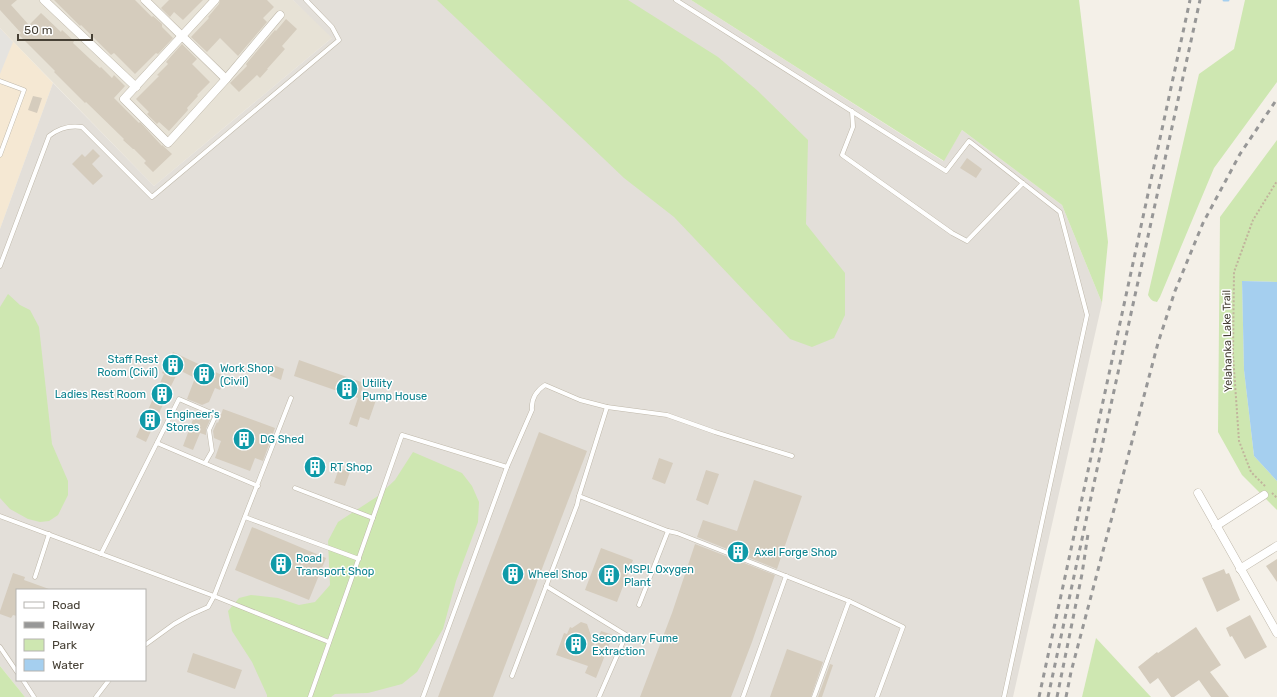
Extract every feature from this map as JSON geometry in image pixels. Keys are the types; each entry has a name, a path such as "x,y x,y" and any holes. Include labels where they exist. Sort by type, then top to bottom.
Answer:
{"street":[{"path":"44,0 136,87"},
{"path":"145,0 226,79"},
{"path":"215,0 124,99 168,142 226,79 280,16"},
{"path":"1216,526 1267,492"},
{"path":"1198,493 1240,569 1276,628"},
{"path":"1240,569 1277,546"}],"lane":[{"path":"0,266 49,136 61,128 68,126 82,127 152,197 339,40 332,27 306,0"},
{"path":"676,0 946,171 969,141 1060,212 1087,315 1004,697"},
{"path":"0,81 24,90 0,155"},
{"path":"852,111 853,127 842,155 952,233 967,241 1023,183"},
{"path":"423,697 507,467 532,410 534,396 545,385 580,400 607,407 667,415 792,456"},
{"path":"146,644 174,624 208,607 214,596 246,517 291,398"},
{"path":"101,554 179,399 216,415 209,430 212,451 205,463"},
{"path":"512,676 577,505 607,407"},
{"path":"310,697 402,435 507,467"},
{"path":"157,443 258,486"},
{"path":"295,488 373,518"},
{"path":"579,496 849,601 903,627 877,697"},
{"path":"0,516 214,596 329,642"},
{"path":"246,517 359,559"},
{"path":"639,605 668,531"},
{"path":"35,577 49,534"},
{"path":"743,697 786,576"},
{"path":"546,586 626,635 599,697"},
{"path":"814,697 849,601"},
{"path":"0,646 16,670"},
{"path":"24,681 34,697"},
{"path":"96,697 108,681"}],"path":[{"name":"Yelahanka Lake Trail","path":"1277,181 1253,220 1234,272 1233,355 1239,441 1251,472 1267,492 1277,498"}],"shaded area":[{"path":"0,0 293,0 333,37 154,186 0,28"},
{"path":"293,0 691,0 943,161 962,130 1062,205 1102,303 1013,697 25,697 0,666 0,229 53,83 154,186 332,38"},
{"path":"0,28 53,83 0,229"},
{"path":"0,28 13,42 0,74"}],"green space":[{"path":"437,0 628,0 718,57 758,91 808,140 806,224 845,273 845,315 834,338 812,347 790,339 674,217 624,178"},
{"path":"691,0 1079,0 1108,242 1102,303 1062,205 962,130 944,161"},
{"path":"1245,0 1277,0 1277,82 1214,168 1160,297 1157,302 1155,302 1148,295 1199,74 1234,49"},
{"path":"1277,140 1277,282 1242,281 1244,370 1254,456 1277,481 1277,510 1242,475 1218,432 1220,217"},
{"path":"8,294 20,305 30,310 39,327 52,444 68,481 68,495 58,515 49,521 40,522 28,519 10,509 0,498 0,307"},
{"path":"413,452 462,473 472,486 479,502 478,522 456,581 443,629 417,672 402,684 368,693 335,694 331,697 267,697 252,662 232,631 228,611 239,598 251,595 278,598 299,605 315,602 330,585 328,541 338,522 378,496 395,480"},
{"path":"1096,638 1151,697 1082,697"},
{"path":"0,666 25,697 0,697"}],"water":[{"path":"1242,281 1277,282 1277,481 1254,456 1244,370"}],"building":[{"path":"0,0 17,0 11,5 29,25 41,13 61,32 62,30 74,41 73,43 100,68 101,67 112,78 114,75 125,86 114,98 172,154 153,172 144,163 146,161 86,102 85,103 19,35 21,33 0,10"},
{"path":"54,0 135,0 152,17 153,16 162,24 162,27 173,38 158,54 156,53 135,74 114,53 111,55"},
{"path":"169,0 203,0 183,20 174,12 170,17 161,8"},
{"path":"220,0 267,0 274,7 263,18 267,22 238,56 220,38 207,52 191,37 209,18 208,17 219,4"},
{"path":"286,19 297,29 282,46 285,49 260,78 257,75 239,92 230,83 247,66 246,64"},
{"path":"182,44 197,59 192,64 210,82 197,95 198,96 187,108 188,110 169,131 159,122 157,124 147,114 149,112 136,99 159,76 157,75 168,64 166,62"},
{"path":"33,96 42,98 37,113 28,110"},
{"path":"93,149 100,156 92,164 103,176 93,185 72,164 82,154 85,157"},
{"path":"967,158 982,169 976,178 960,168"},
{"path":"173,352 226,377 220,390 215,388 209,402 202,405 187,399 195,378 179,370 168,392 170,393 166,401 165,400 146,442 136,437 164,374 162,373"},
{"name":"Utility Pump House","path":"299,360 364,383 360,395 376,400 369,420 360,417 357,427 349,424 358,398 294,376"},
{"path":"270,364 284,369 281,380 266,374"},
{"name":"DG Shed","path":"223,409 275,428 263,461 255,458 250,471 215,458 221,441 214,438 213,431 217,422 218,423"},
{"path":"195,414 210,420 206,429 206,435 200,433 193,450 183,446"},
{"name":"Wheel Shop","path":"539,432 587,451 493,697 438,697"},
{"name":"RT Shop","path":"311,458 323,462 318,477 306,473"},
{"path":"659,458 673,463 665,484 652,479"},
{"path":"339,468 350,472 345,486 334,483"},
{"path":"706,470 719,474 708,505 696,500"},
{"path":"754,480 802,496 777,569 697,537 703,520 737,531"},
{"name":"Road Transport Shop","path":"252,527 326,558 309,600 235,570"},
{"path":"695,544 775,575 752,642 731,697 640,697 672,613"},
{"name":"MSPL Oxygen Plant","path":"601,548 633,560 617,602 585,590"},
{"path":"1277,559 1277,582 1266,566"},
{"path":"1224,569 1226,574 1229,573 1240,600 1217,612 1202,578"},
{"path":"13,573 25,577 24,580 49,589 16,589 16,616 13,615 11,618 0,614"},
{"path":"1250,615 1267,647 1245,659 1232,636 1230,637 1226,628"},
{"name":"Secondary Fume Extraction","path":"581,622 587,624 595,647 601,631 613,635 596,678 585,673 588,666 556,655 564,633 567,634 570,627 572,628"},
{"path":"1196,627 1221,665 1210,672 1229,697 1211,697 1199,680 1174,697 1171,697 1158,678 1150,684 1138,667 1157,652 1158,653"},
{"path":"787,649 823,662 811,697 770,697"},
{"path":"193,653 242,670 235,689 187,672"},
{"path":"830,664 833,665 822,697 818,697"}],"railway":[{"path":"1039,697 1190,0"},
{"path":"1048,697 1200,0"},
{"path":"1066,697 1071,672 1158,343 1175,291 1203,223 1240,154 1277,99"},
{"path":"1057,697 1082,574 1088,534"}],"place":[{"name":"Staff Rest Room (Civil)","path":"173,365"},
{"name":"Work Shop (Civil)","path":"204,374"},
{"name":"Utility Pump House","path":"347,389"},
{"name":"Ladies Rest Room","path":"162,394"},
{"name":"Engineer's Stores","path":"150,420"},
{"name":"DG Shed","path":"244,439"},
{"name":"RT Shop","path":"315,467"},
{"name":"Axel Forge Shop","path":"738,552"},
{"name":"Road Transport Shop","path":"281,564"},
{"name":"Wheel Shop","path":"513,574"},
{"name":"MSPL Oxygen Plant","path":"609,575"},
{"name":"Secondary Fume Extraction","path":"576,644"}]}
